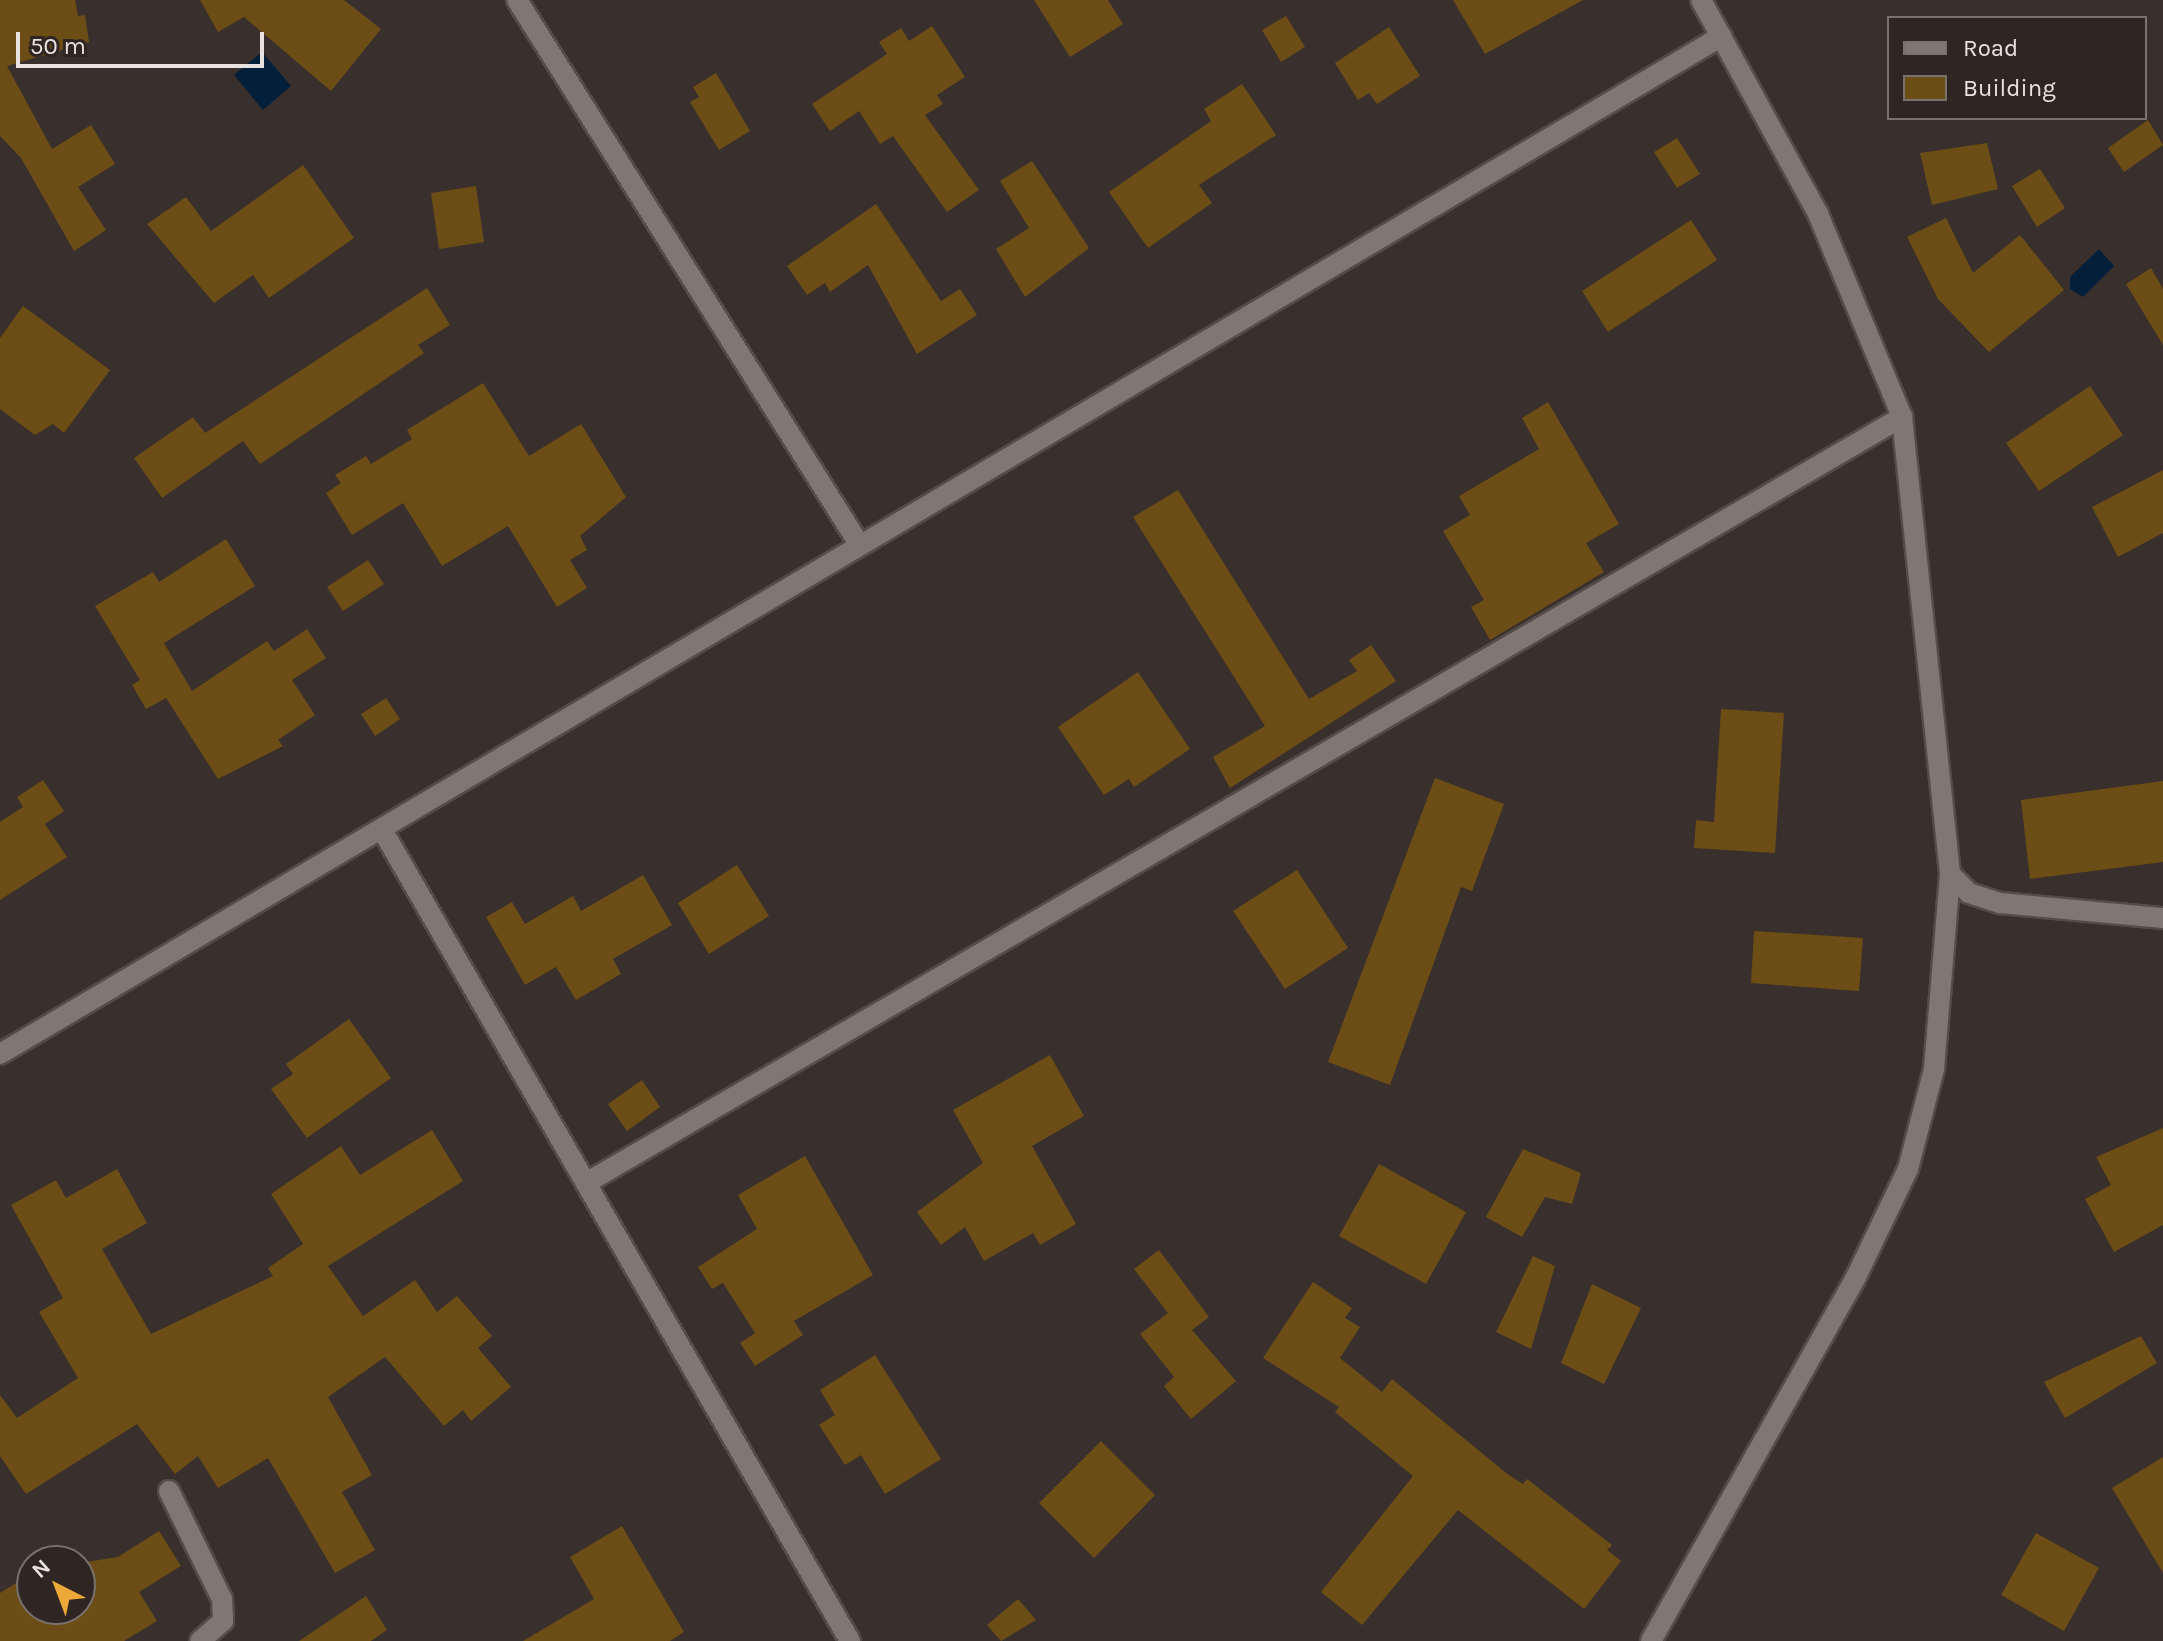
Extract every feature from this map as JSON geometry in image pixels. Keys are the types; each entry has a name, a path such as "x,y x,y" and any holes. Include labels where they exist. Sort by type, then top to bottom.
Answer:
{"street":[{"path":"517,0 859,544"},
{"path":"1651,1641 1856,1277 1908,1169 1934,1069 1950,874 1902,417 1818,214 1701,0"},
{"path":"0,1054 384,833 859,544 1722,36"},
{"path":"586,1183 1902,417"},
{"path":"384,833 850,1641"},
{"path":"1950,874 1969,893 2000,903 2163,918"},
{"path":"169,1491 222,1599 223,1621 200,1641"}],"water":[{"path":"262,52 291,86 263,110 234,75"},
{"path":"2099,249 2114,266 2083,297 2070,289 2070,277"}],"building":[{"path":"0,0 75,0 78,16 85,15 89,42 7,66 52,149 91,125 115,164 78,187 106,230 74,251 21,158 0,136"},
{"path":"200,0 344,0 381,29 331,91 244,17 218,32"},
{"path":"1034,0 1108,0 1123,24 1070,57"},
{"path":"1453,0 1583,0 1485,54"},
{"path":"1286,16 1305,47 1281,62 1262,30"},
{"path":"932,26 965,77 937,95 943,104 925,115 979,190 947,212 893,136 880,144 859,111 830,131 812,104 887,54 879,42 901,28 909,41"},
{"path":"1389,27 1420,76 1377,104 1369,93 1358,100 1335,63"},
{"path":"716,73 750,131 719,150 690,102 699,97 693,87"},
{"path":"1242,84 1276,135 1199,185 1212,203 1148,248 1109,192 1211,121 1204,109"},
{"path":"2148,120 2163,145 2124,172 2108,148"},
{"path":"1677,138 1700,174 1677,188 1654,152"},
{"path":"1987,143 1998,189 1932,205 1920,153"},
{"path":"1032,161 1089,248 1025,297 996,249 1029,228 1000,181"},
{"path":"303,165 354,238 269,298 253,275 214,303 147,224 186,197 211,231"},
{"path":"2040,169 2065,208 2037,227 2012,186"},
{"path":"476,186 484,242 439,249 431,193"},
{"path":"876,204 941,301 960,289 977,315 917,354 868,265 830,292 825,283 807,295 787,266"},
{"path":"1946,218 1973,273 2020,235 2064,290 1989,352 1938,299 1907,237"},
{"path":"1691,220 1717,260 1608,332 1582,291"},
{"path":"2151,268 2163,289 2163,345 2126,284"},
{"path":"427,288 450,325 418,345 424,353 260,464 243,441 162,498 134,458 193,417 205,433"},
{"path":"23,306 110,370 64,433 53,424 35,435 0,409 0,338"},
{"path":"483,383 529,456 581,424 626,497 580,536 587,550 570,560 587,588 557,607 508,526 442,566 403,503 352,535 326,493 341,483 335,475 366,456 371,464 412,439 407,430"},
{"path":"2090,386 2123,435 2039,491 2006,443"},
{"path":"1548,402 1619,524 1586,543 1604,572 1490,640 1471,607 1484,600 1443,531 1470,515 1459,496 1539,449 1522,418"},
{"path":"2163,470 2163,533 2118,557 2092,507"},
{"path":"1178,490 1309,699 1357,671 1349,660 1371,645 1396,681 1230,788 1213,757 1265,726 1133,517"},
{"path":"226,539 255,586 164,643 192,691 267,641 274,651 307,629 326,658 292,680 315,715 278,740 283,746 218,779 166,698 146,709 132,685 140,680 95,606 153,572 159,582"},
{"path":"368,560 384,584 343,611 327,587"},
{"path":"1138,672 1190,749 1134,787 1129,779 1104,795 1058,727"},
{"path":"386,698 400,719 375,736 361,714"},
{"path":"1721,709 1784,713 1775,853 1694,848 1696,820 1714,822"},
{"path":"1435,778 1504,804 1472,891 1461,887 1390,1085 1328,1062"},
{"path":"43,780 64,811 45,824 67,857 0,900 0,822 23,807 17,797"},
{"path":"2163,781 2163,862 2030,879 2021,800"},
{"path":"737,865 769,916 709,954 678,903"},
{"path":"1297,870 1348,948 1285,989 1233,911"},
{"path":"643,875 672,925 613,959 621,974 576,1000 556,967 525,985 486,917 512,902 525,924 573,896 581,911"},
{"path":"1754,931 1863,938 1859,991 1751,983"},
{"path":"349,1019 391,1078 307,1138 271,1089 293,1074 286,1064"},
{"path":"1050,1055 1084,1116 1032,1146 1076,1224 1040,1245 1033,1233 984,1261 965,1227 941,1245 917,1212 983,1163 953,1110"},
{"path":"642,1080 660,1107 627,1131 608,1104"},
{"path":"2163,1128 2163,1225 2114,1252 2085,1199 2111,1185 2096,1157"},
{"path":"432,1130 463,1181 328,1266 363,1316 415,1280 437,1312 457,1296 492,1336 478,1348 511,1387 471,1421 463,1410 444,1426 385,1357 328,1397 372,1475 342,1492 375,1550 335,1573 268,1458 218,1488 198,1456 175,1474 137,1424 26,1494 0,1456 0,1395 17,1418 78,1378 39,1312 63,1298 11,1205 56,1180 66,1198 117,1169 147,1223 102,1249 151,1334 273,1276 268,1268 303,1244 271,1194 341,1146 360,1175"},
{"path":"1523,1149 1581,1173 1572,1204 1545,1197 1522,1237 1486,1217"},
{"path":"805,1156 873,1275 794,1321 803,1335 755,1366 740,1343 755,1333 723,1283 712,1289 698,1267 757,1229 738,1195"},
{"path":"1379,1164 1466,1212 1426,1284 1339,1236"},
{"path":"1159,1250 1209,1317 1192,1330 1236,1381 1191,1419 1164,1386 1174,1377 1140,1334 1168,1313 1134,1269"},
{"path":"1533,1256 1555,1266 1531,1349 1496,1332"},
{"path":"1313,1282 1352,1308 1345,1318 1360,1327 1340,1358 1382,1392 1392,1379 1506,1473 1523,1484 1527,1479 1612,1545 1607,1550 1621,1561 1584,1609 1458,1510 1362,1625 1321,1592 1413,1476 1335,1412 1339,1407 1263,1358"},
{"path":"1592,1284 1641,1308 1604,1384 1561,1363"},
{"path":"2141,1336 2157,1363 2065,1418 2044,1382"},
{"path":"875,1355 941,1459 885,1494 861,1455 845,1465 819,1425 835,1415 820,1390"},
{"path":"1101,1441 1155,1495 1094,1558 1039,1503"},
{"path":"2163,1457 2163,1573 2112,1488"},
{"path":"622,1526 684,1632 670,1641 523,1641 594,1599 570,1557"},
{"path":"159,1531 181,1566 139,1592 157,1621 124,1641 0,1641 0,1593 16,1583 16,1625 96,1625 96,1560 118,1557"},
{"path":"2036,1533 2099,1568 2064,1631 2001,1595"},
{"path":"366,1596 387,1630 371,1641 299,1641"},
{"path":"1018,1599 1036,1620 1001,1641 987,1625"}]}
